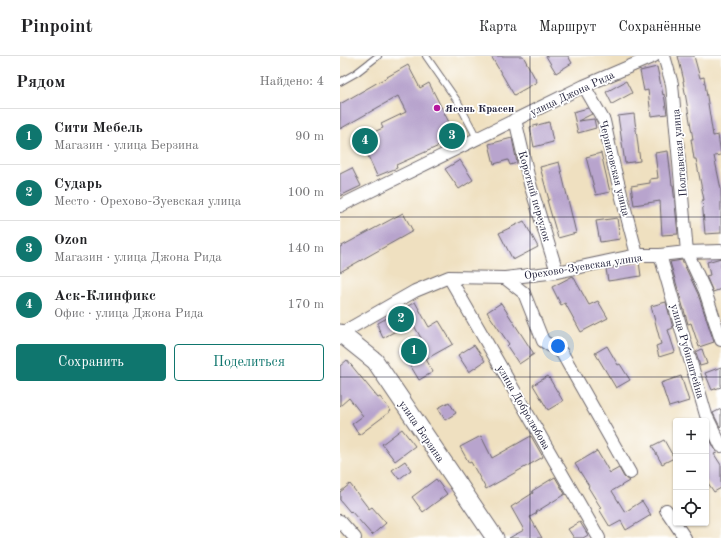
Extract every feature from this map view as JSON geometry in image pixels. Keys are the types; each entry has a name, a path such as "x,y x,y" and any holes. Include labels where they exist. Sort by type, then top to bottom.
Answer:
{"main road":[{"name":"улица Берзина","path":"340,333 375,362 495,538"}],"street":[{"name":"улица Джона Рида","path":"340,206 584,86 654,56"},
{"name":"Полтавская улица","path":"664,56 672,84 688,252 705,291 721,340"},
{"name":"Черниговская улица","path":"584,86 604,121 614,167 637,255"},
{"name":"Короткий переулок","path":"515,119 530,184 557,272"},
{"name":"Орехово-Зуевская улица","path":"340,333 414,291 449,277 505,278 557,272 637,255 721,251"},
{"name":"улица Рубинштейна","path":"660,255 706,415 721,446"},
{"name":"улица Добролюбова","path":"449,277 599,538"},
{"path":"505,278 524,293 543,341 562,353 630,473"},
{"path":"666,510 685,538"},
{"path":"340,521 355,538"}],"lane":[{"path":"340,82 356,73 378,56"},
{"path":"426,56 458,102 477,138"}],"building":[{"path":"491,56 523,56 537,82 514,95"},
{"path":"546,56 568,56 572,63 556,73"},
{"path":"678,56 694,56 700,78 704,77 713,136 718,135 721,154 714,156 721,189 721,233 705,234 702,200 704,200 696,159 694,159 691,139 693,139 684,81"},
{"path":"408,65 420,88 429,83 457,138 396,165 397,168 377,176 360,138 383,128 381,124 406,112 398,96 340,129 340,104"},
{"path":"657,67 663,95 664,94 667,114 651,116 648,90 644,91 640,71"},
{"path":"626,81 632,93 612,104 606,92"},
{"path":"588,108 592,114 578,121 594,119 596,128 578,133 573,112"},
{"path":"634,114 640,161 625,163 618,116"},
{"path":"549,122 553,142 534,147 530,127"},
{"path":"512,138 517,163 510,165 508,160 494,164 489,144"},
{"path":"668,151 678,234 662,235 660,201 634,205 631,186 650,183 650,179 658,178 655,153"},
{"path":"601,153 610,192 596,195 586,157"},
{"path":"460,160 473,180 459,189 445,169"},
{"path":"559,162 576,233 558,238 547,200 549,200 540,167"},
{"path":"352,168 361,186 340,196 340,174"},
{"path":"403,213 413,231 340,272 340,247"},
{"path":"617,218 620,239 600,242 596,221"},
{"path":"524,221 538,247 513,260 499,233"},
{"path":"721,258 721,289 713,292 706,276 710,275 707,262"},
{"path":"682,260 698,294 714,342 699,347 691,323 688,324 670,262"},
{"path":"639,262 641,276 608,281 606,269"},
{"path":"573,276 589,305 598,301 608,318 581,332 565,303 561,305 552,287"},
{"path":"415,302 429,327 439,321 453,344 426,359 433,372 419,380 401,350 421,338 412,322 383,338 378,327 378,323"},
{"path":"666,302 673,328 668,330 675,352 659,357 656,346 661,344 651,306"},
{"path":"501,303 534,354 519,364 507,346 509,344 487,312"},
{"path":"474,345 485,361 469,372 458,355"},
{"path":"607,346 618,365 620,364 630,380 616,388 595,353"},
{"path":"702,349 707,364 700,366 696,352"},
{"path":"347,360 378,398 380,397 391,411 359,435 352,424 363,416 349,398 340,406 340,366"},
{"path":"721,367 721,387 712,390 705,373"},
{"path":"548,376 563,401 548,410 533,385"},
{"path":"681,376 689,401 669,407 661,383"},
{"path":"449,402 456,413 445,420 438,408"},
{"path":"721,409 721,426 720,427 713,413"},
{"path":"402,429 415,446 395,461 382,444"},
{"path":"481,436 492,458 531,436 543,457 486,489 471,462 469,463 460,447"},
{"path":"709,438 717,453 714,454 721,465 721,488 714,492 709,484"},
{"path":"664,440 673,458 662,464 652,446"},
{"path":"597,451 610,473 619,468 624,477 629,481 612,491 625,512 642,501 651,515 626,530 621,521 610,527 599,509 601,508 588,487 589,486 575,464"},
{"path":"405,461 411,470 399,479 392,470"},
{"path":"555,477 565,494 530,517 542,538 509,538 524,530 511,507 533,493 532,491"},
{"path":"436,479 447,494 423,512 412,497"},
{"path":"350,484 369,509 372,507 386,523 372,535 340,500 340,492"},
{"path":"580,522 588,535 583,538 574,538 568,529"}],"place":[{"name":"Ясень Красен","path":"437,108"},
{"name":"Ozon","path":"452,136"},
{"name":"Аск-Клинфикс","path":"365,141"},
{"name":"Сударь","path":"401,319"},
{"name":"Сити Мебель","path":"414,351"}]}
